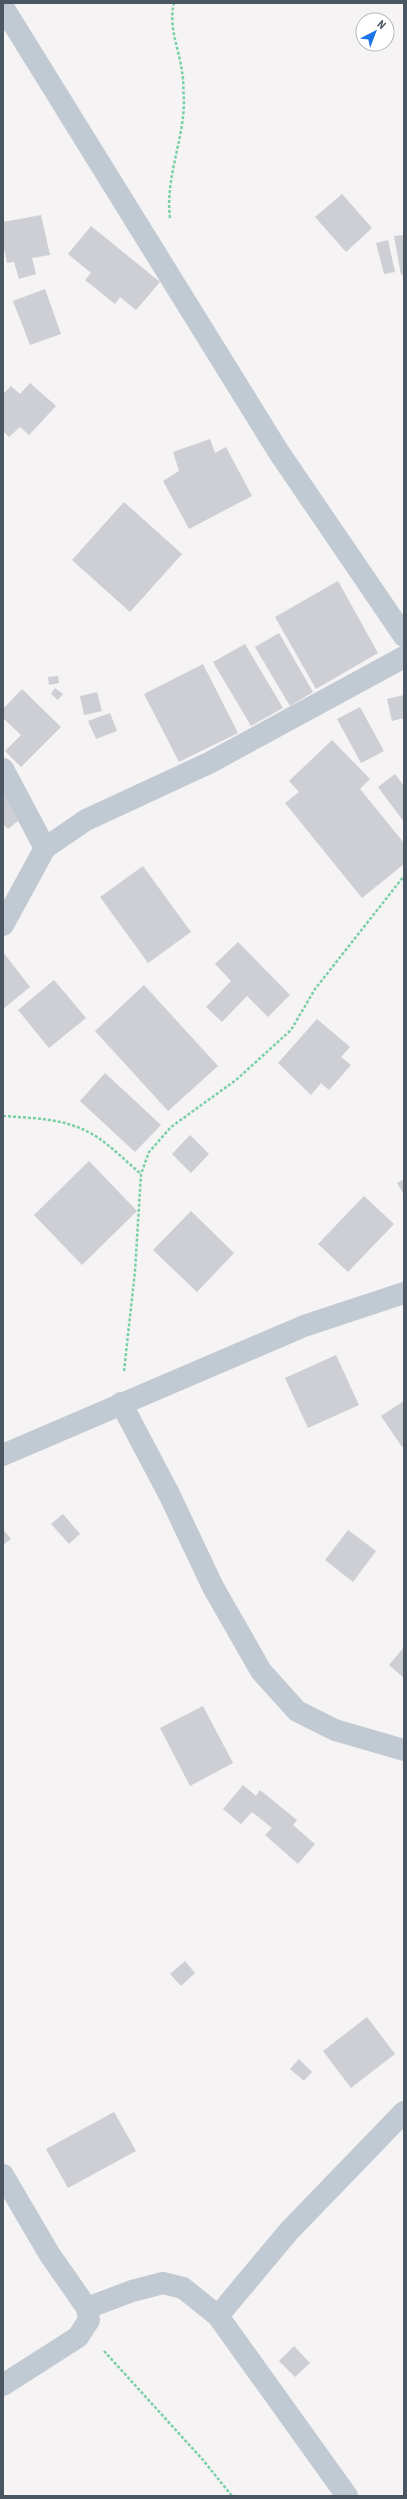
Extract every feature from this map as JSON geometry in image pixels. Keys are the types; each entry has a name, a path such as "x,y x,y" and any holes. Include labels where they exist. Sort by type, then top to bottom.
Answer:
{"street":[{"path":"3,7 278,451 404,636"},
{"path":"3,925 45,848 86,820 209,763 404,657"},
{"path":"3,769 45,848"},
{"path":"3,1456 121,1403 304,1326 404,1293"},
{"path":"121,1403 169,1494 213,1587 261,1671 297,1711 335,1730 404,1750"},
{"path":"218,2316 289,2231 404,2112"},
{"path":"3,2175 50,2254 87,2308 89,2320 84,2330 78,2337 3,2385"},
{"path":"87,2308 132,2291 163,2283 183,2288 218,2316 347,2496"}],"path":[{"path":"170,223 168,202 184,102 182,72 171,15 174,3"},
{"path":"121,1403 135,1270 141,1174 149,1152 170,1127 236,1080 291,1030 315,989 404,876"},
{"path":"3,1116 62,1122 84,1129 141,1174"},
{"path":"84,2330 204,2460 232,2496"}],"building":[{"path":"342,194 372,228 346,252 315,217"},
{"path":"41,215 50,255 32,258 36,274 19,279 14,262 7,263 3,243 3,222"},
{"path":"91,226 160,282 136,310 120,297 115,304 85,280 91,273 68,254"},
{"path":"404,235 404,274 401,275 394,236"},
{"path":"388,240 395,272 384,274 376,243"},
{"path":"45,289 61,334 30,345 13,301"},
{"path":"30,383 56,406 29,435 20,427 9,437 3,431 3,394 11,386 20,394"},
{"path":"210,439 215,453 226,447 252,496 189,529 163,481 179,471 173,452"},
{"path":"124,502 182,554 130,612 72,560"},
{"path":"338,581 378,653 316,689 275,617"},
{"path":"279,633 313,692 290,706 255,647"},
{"path":"245,644 283,708 251,726 213,662"},
{"path":"203,664 238,733 179,762 144,694"},
{"path":"58,676 59,683 49,685 48,677"},
{"path":"55,688 63,694 58,700 51,694"},
{"path":"22,689 61,727 21,767 5,751 21,735 3,718 3,709"},
{"path":"97,692 102,711 84,715 80,696"},
{"path":"404,695 404,718 392,721 387,699"},
{"path":"360,707 384,751 361,763 337,719"},
{"path":"110,713 117,731 96,739 88,721"},
{"path":"332,740 370,779 360,789 404,843 404,864 362,898 285,803 299,792 289,781"},
{"path":"395,774 404,786 404,822 378,787"},
{"path":"3,792 23,817 8,829 3,824"},
{"path":"143,866 191,932 148,963 100,897"},
{"path":"238,942 290,995 268,1017 247,996 222,1022 206,1007 231,981 215,964"},
{"path":"3,952 30,987 3,1009"},
{"path":"54,980 86,1018 49,1048 18,1010"},
{"path":"144,985 218,1066 168,1111 95,1031"},
{"path":"317,1019 350,1047 341,1057 351,1065 329,1090 321,1083 311,1095 278,1063"},
{"path":"105,1073 161,1125 135,1152 80,1101"},
{"path":"190,1135 209,1154 191,1173 172,1154"},
{"path":"89,1161 137,1211 82,1265 34,1215"},
{"path":"404,1179 404,1195 397,1183"},
{"path":"364,1196 394,1224 348,1272 318,1244"},
{"path":"191,1211 234,1253 197,1292 153,1250"},
{"path":"336,1355 359,1405 308,1428 285,1378"},
{"path":"404,1401 404,1445 402,1447 381,1416"},
{"path":"63,1514 80,1534 69,1544 51,1524"},
{"path":"3,1529 11,1539 3,1545"},
{"path":"348,1530 376,1551 353,1582 325,1560"},
{"path":"404,1647 404,1678 389,1665"},
{"path":"203,1706 233,1763 190,1786 160,1728"},
{"path":"243,1785 256,1796 260,1790 297,1820 293,1825 315,1844 298,1864 265,1835 272,1828 252,1812 241,1824 223,1809"},
{"path":"185,1961 195,1973 181,1986 170,1974"},
{"path":"367,2017 395,2054 351,2088 323,2051"},
{"path":"299,2059 312,2072 304,2081 290,2069"},
{"path":"114,2112 136,2151 68,2188 46,2149"},
{"path":"294,2346 310,2363 295,2377 279,2361"}]}
